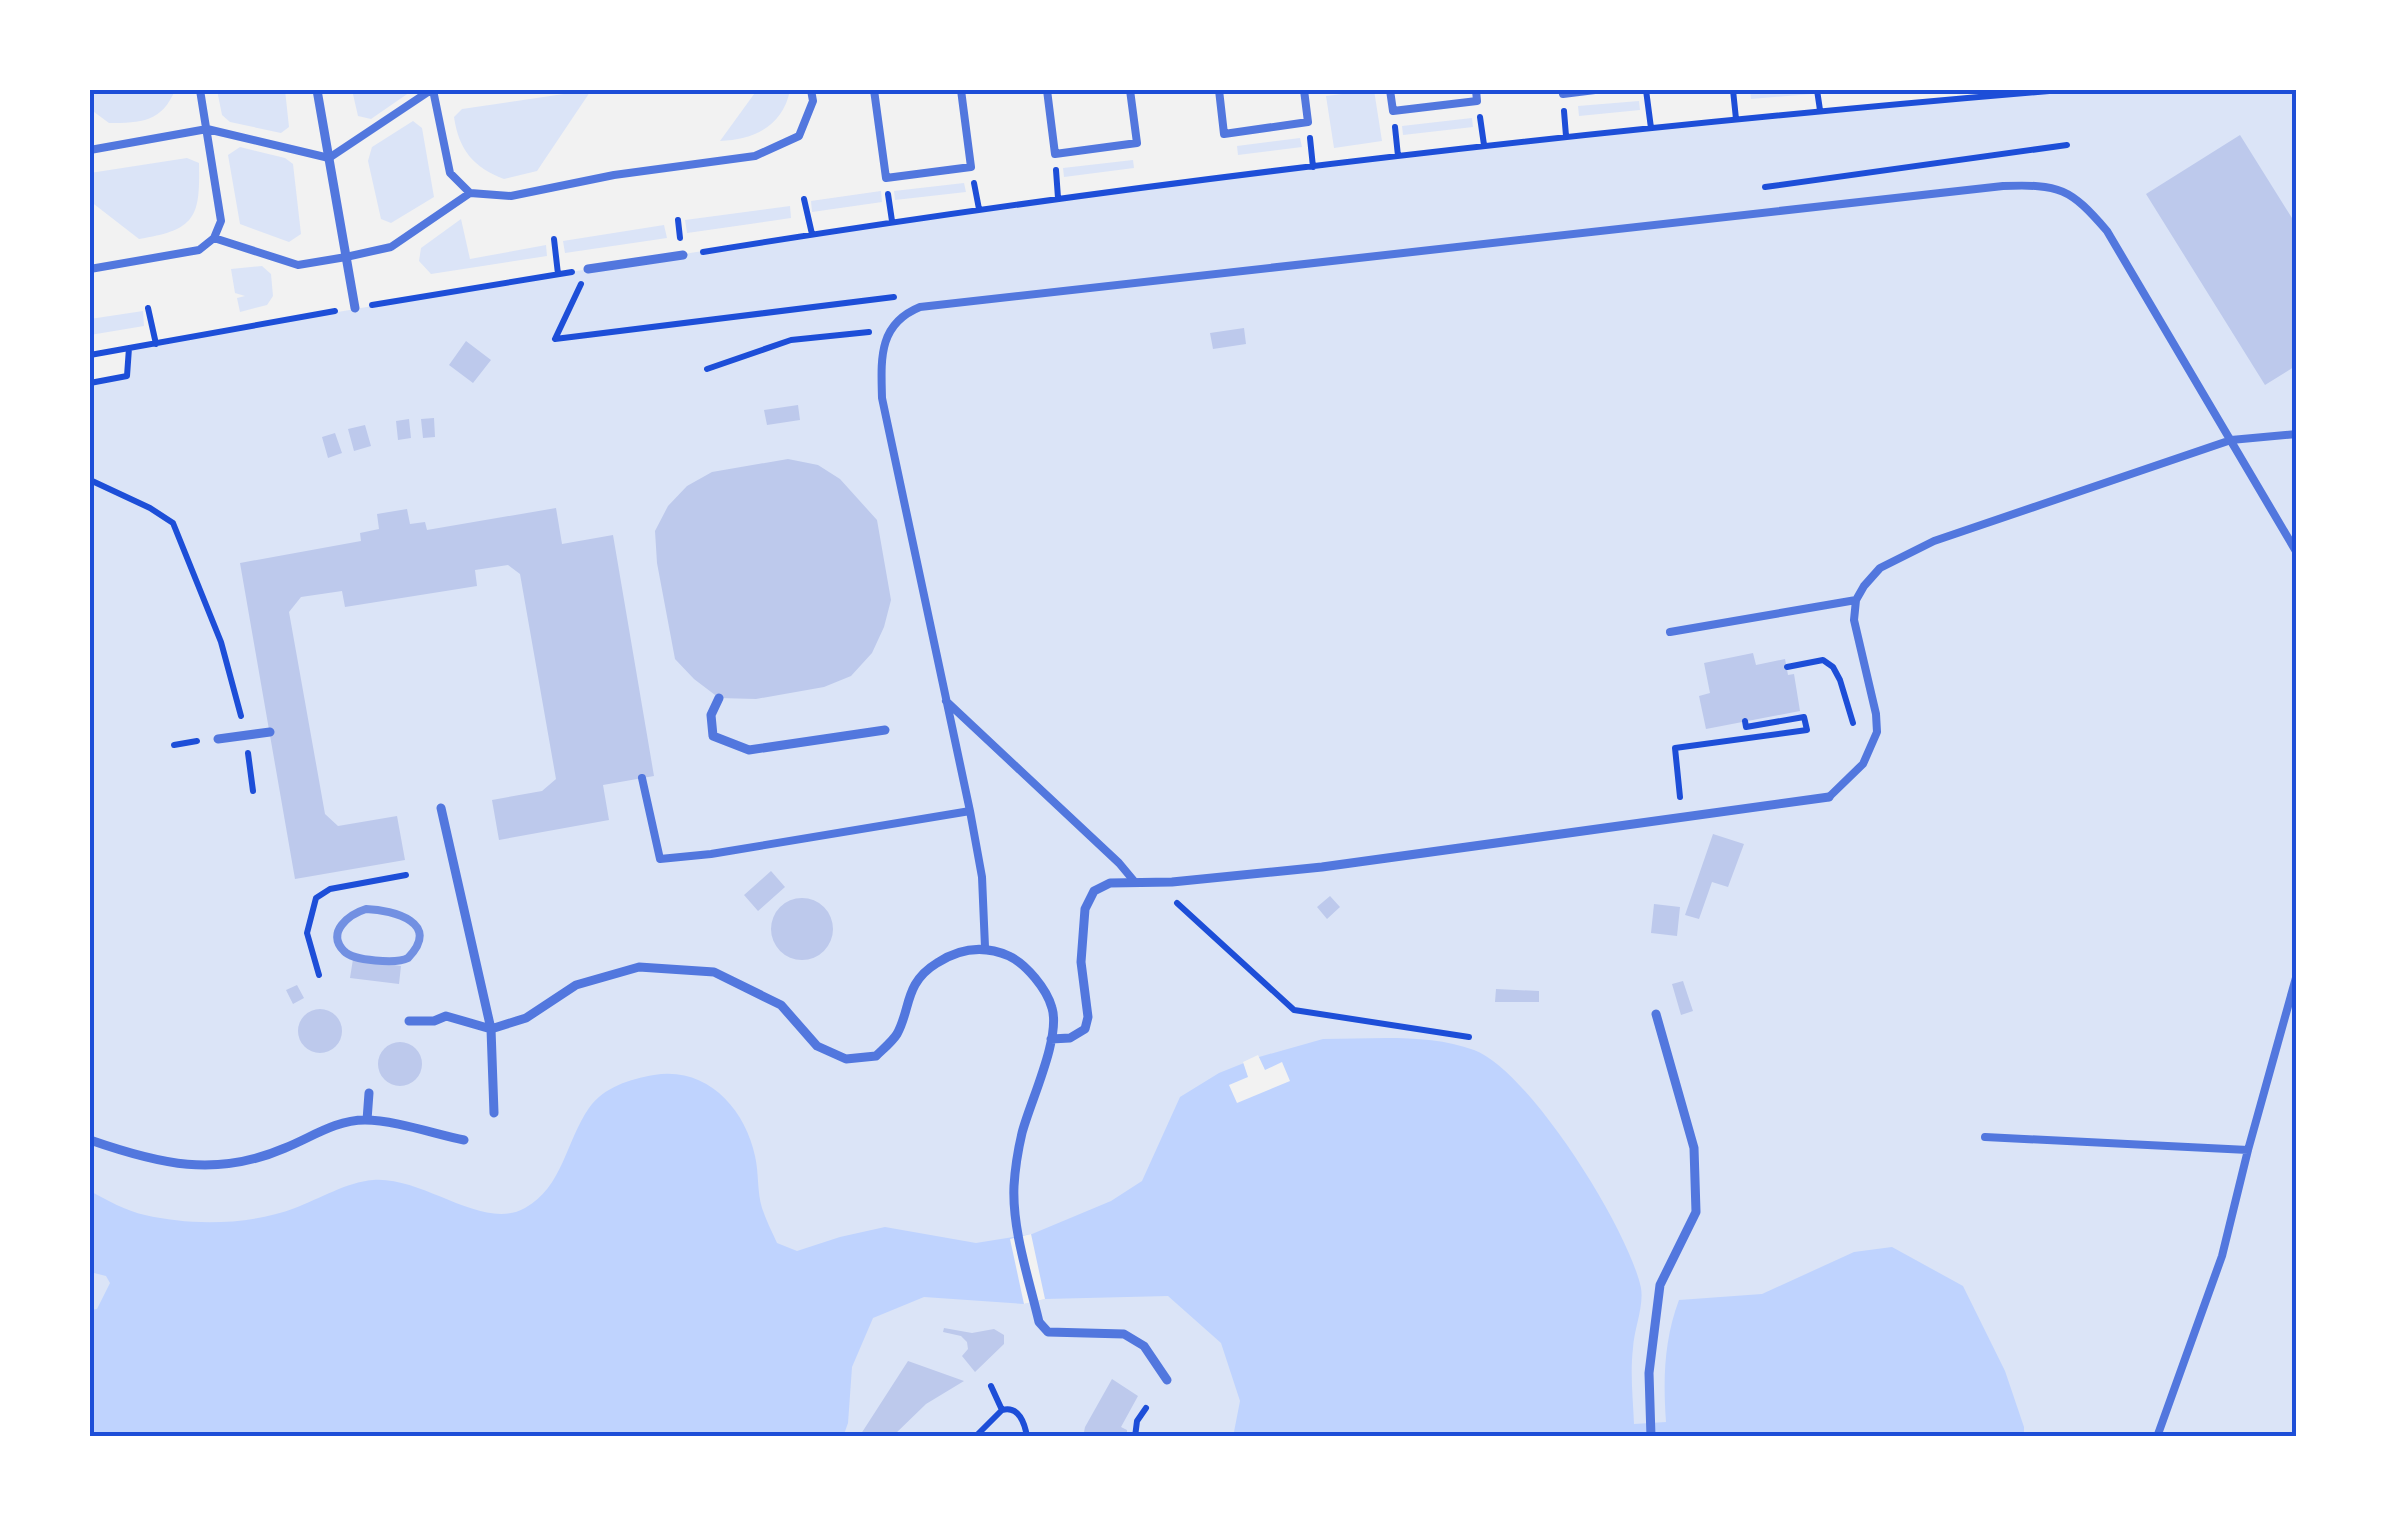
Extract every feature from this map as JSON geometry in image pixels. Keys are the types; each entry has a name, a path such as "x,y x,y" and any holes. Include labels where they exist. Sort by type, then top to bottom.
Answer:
{"street":[{"path":"317,90 355,308"},
{"path":"588,269 683,255"},
{"path":"719,698 712,715 712,736 749,750 885,730"},
{"path":"218,738 270,732"},
{"path":"1051,1039 1070,1038 1085,1029 1088,1017 1081,934 1094,891 1110,883 1172,882 1322,868 1829,797"},
{"path":"441,808 490,1029 494,1113"},
{"path":"409,1021 434,1021 446,1016 490,1029 526,1018 576,985 640,967 714,972 781,1005 817,1046 846,1059 876,1056 897,1035 911,993 934,964 986,947 1014,958 1038,982 1053,1009 1051,1039 1022,1136 1014,1188 1019,1233 1038,1322 1048,1332 1124,1334 1144,1346 1167,1380"},
{"path":"1651,1437 1649,1373 1660,1285 1696,1212 1694,1148 1656,1014"},
{"path":"367,1120 369,1094"},
{"path":"90,1140 146,1160 190,1166 245,1163 334,1125 367,1120 464,1140"}],"lane":[{"path":"90,269 199,250 214,238 222,221 200,90"},
{"path":"90,150 207,129 329,158 432,90 450,173 470,192 511,196 614,176 755,156 798,136 813,101 811,90"},
{"path":"874,90 886,178 971,167 960,90"},
{"path":"1047,90 1055,154 1136,142 1130,90"},
{"path":"1219,90 1224,134 1308,122 1304,90"},
{"path":"1390,90 1392,111 1477,101 1476,90"},
{"path":"1562,90 1563,94 1595,90"},
{"path":"986,947 982,877 970,811 882,398 881,360 890,330 902,314 920,307 2045,184 2082,201 2107,231 2297,553"},
{"path":"214,238 298,265 346,257 390,247 470,192"},
{"path":"1829,797 1863,764 1877,732 1856,637 1856,600 1880,568 1934,541 2231,440 2297,434"},
{"path":"1670,632 1856,600"},
{"path":"945,700 1134,881"},
{"path":"642,778 660,858 711,854 970,811"},
{"path":"2157,1437 2222,1256 2297,974"},
{"path":"1986,1137 2248,1150"}],"path":[{"path":"1646,90 1651,128"},
{"path":"1733,90 1736,119"},
{"path":"1818,90 1820,110"},
{"path":"1903,90 1904,104"},
{"path":"683,255 1146,186 1820,110 2061,90"},
{"path":"804,199 812,234"},
{"path":"554,239 558,274"},
{"path":"453,292 588,269"},
{"path":"148,308 156,344"},
{"path":"90,354 257,325"},
{"path":"707,369 791,340 890,330"},
{"path":"90,383 127,376 130,348"},
{"path":"90,480 173,523 220,642 246,735 253,791"},
{"path":"1787,667 1822,660 1832,668 1853,724 1852,734"},
{"path":"1682,818 1674,748 1807,730 1804,717 1746,727 1745,721"},
{"path":"319,975 307,933 316,898 330,889 406,875"},
{"path":"1172,882 1176,903 1294,1010 1469,1037"},
{"path":"990,1386 1002,1409"},
{"path":"1134,1437 1137,1421 1146,1408"},
{"path":"975,1437 1002,1409"},
{"path":"1002,1409 1014,1410 1026,1424 1027,1437"}],"shaded area":[{"path":"90,90 175,90 157,115 109,123 90,109"},
{"path":"217,90 285,90 289,127 281,133 230,122 222,115"},
{"path":"352,90 413,90 371,119 358,116"},
{"path":"757,90 790,90 781,113 765,129 744,138 720,141"},
{"path":"1374,90 1382,141 1334,148 1326,96"},
{"path":"1750,90 1811,90 1812,94 1751,99"},
{"path":"2061,90 2297,90 2297,1437 90,1437 90,383 127,376 129,348 892,221 1484,145"},
{"path":"590,92 537,171 504,179 476,163 460,139 454,117 462,109"},
{"path":"1639,101 1640,110 1579,116 1578,106"},
{"path":"1472,118 1473,127 1403,135 1402,126"},
{"path":"413,121 422,128 434,197 391,223 381,219 368,161 372,147"},
{"path":"1300,138 1302,147 1238,155 1237,146"},
{"path":"240,147 285,158 293,164 301,234 289,242 240,224 228,155"},
{"path":"187,158 199,163 196,208 184,225 173,231 139,239 90,201 90,173"},
{"path":"1133,160 1134,168 1064,177 1063,168"},
{"path":"964,183 966,192 895,200 894,191"},
{"path":"881,191 882,202 812,212 811,201"},
{"path":"790,206 791,218 687,233 685,220"},
{"path":"461,219 470,259 546,245 547,256 431,274 419,261 421,248"},
{"path":"664,225 667,238 565,253 563,241"},
{"path":"262,266 271,274 273,296 267,305 240,312 237,298 245,296 235,293 231,269"},
{"path":"143,311 144,326 90,335 90,319"}],"water":[{"path":"1323,1039 1419,1039 1474,1050 1522,1087 1548,1119 1618,1229 1641,1288 1632,1357 1634,1424 1666,1422 1666,1360 1679,1300 1762,1294 1854,1252 1892,1247 1963,1286 2005,1371 2024,1437 1233,1437 1240,1401 1221,1343 1168,1296 1045,1299 1024,1304 924,1297 873,1318 852,1367 848,1423 843,1437 90,1437 90,1310 97,1309 110,1283 106,1276 90,1272 90,1191 145,1215 221,1222 278,1214 363,1181 392,1181 472,1209 509,1214 525,1208 548,1188 581,1121 602,1095 636,1079 673,1074 706,1084 720,1094 742,1122 755,1156 762,1208 777,1243 797,1251 885,1227 976,1243 1032,1234 1111,1201 1142,1181 1180,1097 1219,1073"}],"pier":[{"path":"1258,1055 1265,1070 1282,1062 1290,1081 1237,1103 1229,1085 1248,1077 1243,1062"},
{"path":"1031,1234 1045,1299 1024,1304 1010,1239"}],"building":[{"path":"2240,135 2297,226 2297,365 2265,385 2146,194"},
{"path":"1244,328 1246,344 1213,349 1210,333"},
{"path":"466,341 491,360 473,383 449,365"},
{"path":"798,405 800,420 767,425 764,410"},
{"path":"434,418 435,437 423,438 421,419"},
{"path":"409,419 411,438 398,440 396,421"},
{"path":"365,425 371,446 354,451 348,429"},
{"path":"335,433 342,453 328,458 322,437"},
{"path":"788,459 818,465 840,479 877,520 891,600 884,627 872,653 851,676 824,687 756,699 719,698 675,659 655,531 668,506 687,486 712,472"},
{"path":"556,508 562,544 613,535 654,776 603,785 609,820 499,840 492,800 542,791 556,779 520,574 508,565 475,570 477,586 345,607 342,591 301,597 289,612 325,814 338,826 397,816 405,860 295,879 240,563 361,541 360,533 379,529 377,514 407,509 410,524 425,522 427,530"},
{"path":"1753,653 1756,665 1785,659 1788,675 1794,674 1800,711 1706,729 1699,696 1710,693 1704,663"},
{"path":"1713,834 1744,844 1728,887 1712,882 1699,919 1685,915"},
{"path":"771,871 785,887 758,911 744,895"},
{"path":"1330,896 1340,907 1327,919 1317,907"},
{"path":"802,898 824,907 833,929 824,951 802,960 780,951 771,929 780,907"},
{"path":"1654,904 1680,907 1677,936 1651,933"},
{"path":"353,959 401,966 399,984 350,978"},
{"path":"1683,981 1693,1011 1681,1015 1672,984"},
{"path":"297,985 304,998 293,1004 286,990"},
{"path":"1496,989 1539,991 1539,1002 1495,1002"},
{"path":"320,1009 336,1015 342,1031 336,1047 320,1053 304,1047 298,1031 304,1015"},
{"path":"400,1042 415,1049 422,1064 415,1079 400,1086 385,1079 378,1064 385,1049"},
{"path":"944,1328 972,1333 994,1329 1004,1335 1004,1344 975,1372 962,1356 968,1349 967,1342 961,1336 943,1332"},
{"path":"908,1361 964,1381 926,1404 892,1437 859,1437"},
{"path":"1112,1379 1138,1396 1121,1427 1127,1430 1127,1437 1083,1437 1085,1427"}],"railway":[{"path":"366,909 401,916 417,927 420,936 408,958 375,960 344,951 338,931 347,919 366,909"}]}
